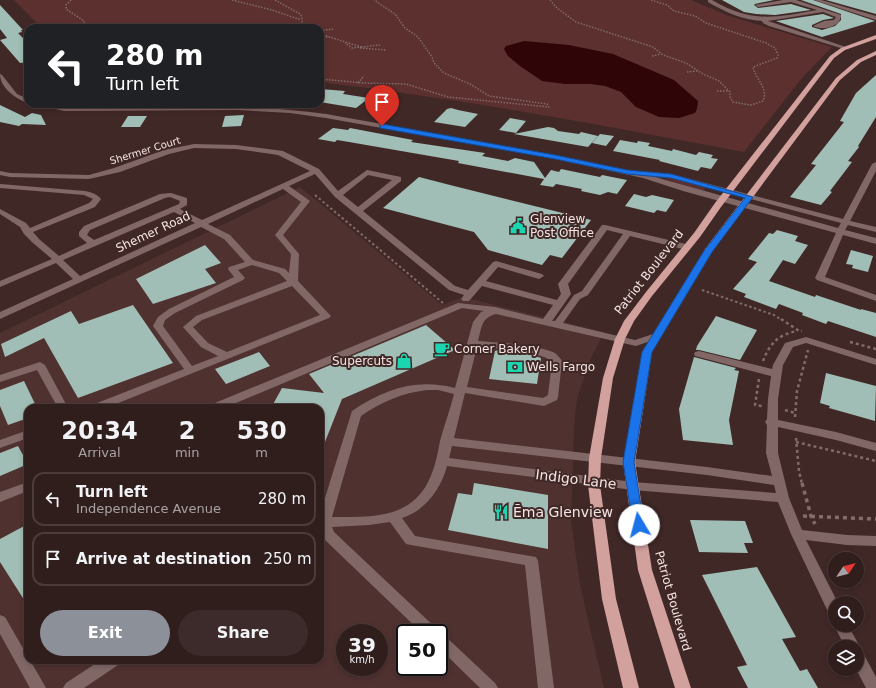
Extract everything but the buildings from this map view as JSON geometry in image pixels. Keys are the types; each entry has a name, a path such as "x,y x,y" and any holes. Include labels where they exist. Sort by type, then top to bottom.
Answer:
{"main road":[{"name":"Patriot Boulevard","path":"631,688 608,599 594,481 595,458 608,378 620,339 629,321 641,304 687,247 832,57 846,48 876,37"},
{"name":"Patriot Boulevard","path":"683,688 646,570 629,462 647,352 708,251 838,78 859,61 876,54"}],"street":[{"path":"758,5 792,0 839,16 838,20 834,22"},
{"path":"816,0 876,18"},
{"path":"710,1 723,9 751,18 765,20 822,11"},
{"path":"765,20 765,22 771,25 846,48"},
{"path":"0,76 15,94 24,99"},
{"path":"0,87 7,85"},
{"path":"59,108 238,108 290,111 326,116 496,146 627,172 726,195 750,197 876,230"},
{"name":"Shermer Court","path":"0,173 10,175 89,176 117,170 167,152 194,146 236,147 280,153 316,170"},
{"path":"876,164 847,223 841,231 820,278 876,298"},
{"path":"316,170 338,195 452,288 470,294"},
{"name":"Shemer Road","path":"0,316 316,170"},
{"path":"338,195 367,172 398,179 358,211"},
{"path":"0,186 85,194 94,196 97,199 92,205 27,232"},
{"path":"283,186 306,201 279,235 295,254 294,282"},
{"path":"0,284 94,244 183,205 184,200 171,195 163,196 87,228 83,232 83,236 94,244"},
{"path":"726,195 743,205 876,241"},
{"path":"174,209 227,237 250,263"},
{"path":"0,211 23,225 27,232 79,280"},
{"path":"566,294 563,284 606,227 687,247"},
{"path":"557,325 576,297 586,293 628,233"},
{"path":"106,404 190,371 326,316 282,271 250,263 232,269 240,278 172,311 161,319 158,326 190,371"},
{"path":"461,305 496,264 539,276"},
{"path":"227,356 201,344 188,327 199,318 294,282"},
{"path":"480,282 559,304"},
{"path":"566,294 576,297"},
{"path":"546,322 566,294"},
{"path":"224,404 461,305 496,311 636,343 656,336"},
{"path":"324,523 361,522 393,516 411,510 428,494 438,476 478,322 483,316 496,311"},
{"path":"828,598 797,534 783,498 778,480 772,453 771,422 776,374 778,365 789,345 807,335 876,362"},
{"path":"324,517 356,414 376,401 413,388 438,387 544,402 553,397 557,361 551,355 537,351 472,343"},
{"path":"699,354 776,374"},
{"path":"0,379 40,365 61,404"},
{"path":"771,422 836,436 876,447"},
{"path":"0,444 24,435"},
{"name":"Indigo Lane","path":"446,441 778,480"},
{"name":"Indigo Lane","path":"441,461 633,486 783,498"},
{"path":"0,497 24,488"},
{"path":"393,516 411,540 531,561 546,688"},
{"path":"324,526 329,535 423,624"},
{"path":"797,534 847,540 876,540"},
{"path":"0,621 24,663"},
{"path":"448,648 490,688"},
{"path":"24,664 38,688"},
{"path":"71,688 107,664"},
{"path":"864,669 874,688"}],"path":[{"path":"72,0 67,3 66,9 84,21 84,24"},
{"path":"232,0 272,10 301,20"},
{"path":"275,0 300,14 302,17 302,24"},
{"path":"324,79 406,84 448,97 549,107 547,104 489,96 470,84 444,74 434,63 432,57 418,37 405,28 395,14 374,0"},
{"path":"550,0 557,8 576,22 641,42 662,54 686,63 698,71 723,83 730,92 731,100 737,104 749,105 762,102 765,91 753,71 753,67 777,58 778,55 775,48 762,41 706,23 694,16 674,11 668,4 651,0"},
{"path":"324,32 333,29"},
{"path":"324,35 360,47 386,50"},
{"path":"336,40 341,38"},
{"path":"345,43 351,48 380,45"},
{"path":"652,56 662,54"},
{"path":"687,72 698,71"},
{"path":"358,82 364,76"},
{"path":"718,91 730,92"},
{"path":"314,195 450,309"},
{"path":"702,290 774,315 807,335 810,347 798,382 795,399 794,427 798,471 811,516 822,537"},
{"path":"799,330 807,335"},
{"path":"846,341 876,349"},
{"path":"796,442 876,462"},
{"path":"790,515 876,519"}],"shaded area":[{"path":"14,0 691,0 729,16 832,47 801,79 744,152 479,104 324,83 324,24 38,24"},
{"path":"524,41 569,45 613,54 674,80 698,101 697,109 695,113 679,118 659,117 636,107 621,92 605,86 542,81 508,56 504,49 506,46"},
{"path":"668,177 706,187 704,190 700,190 665,179"},
{"path":"300,187 442,305 463,297 604,332 591,358 577,398 574,426 571,520 580,585 604,688 0,688 0,333"}],"place":[{"name":"Glenview Post Office","path":"518,226"},
{"name":"Corner Bakery","path":"442,349"},
{"name":"Supercuts","path":"404,361"},
{"name":"Wells Fargo","path":"515,367"},
{"name":"Ēma Glenview","path":"501,512"}],"route":[{"path":"382,126 555,157 627,172 671,176 750,197 708,251 647,352 629,462 639,525"}]}
